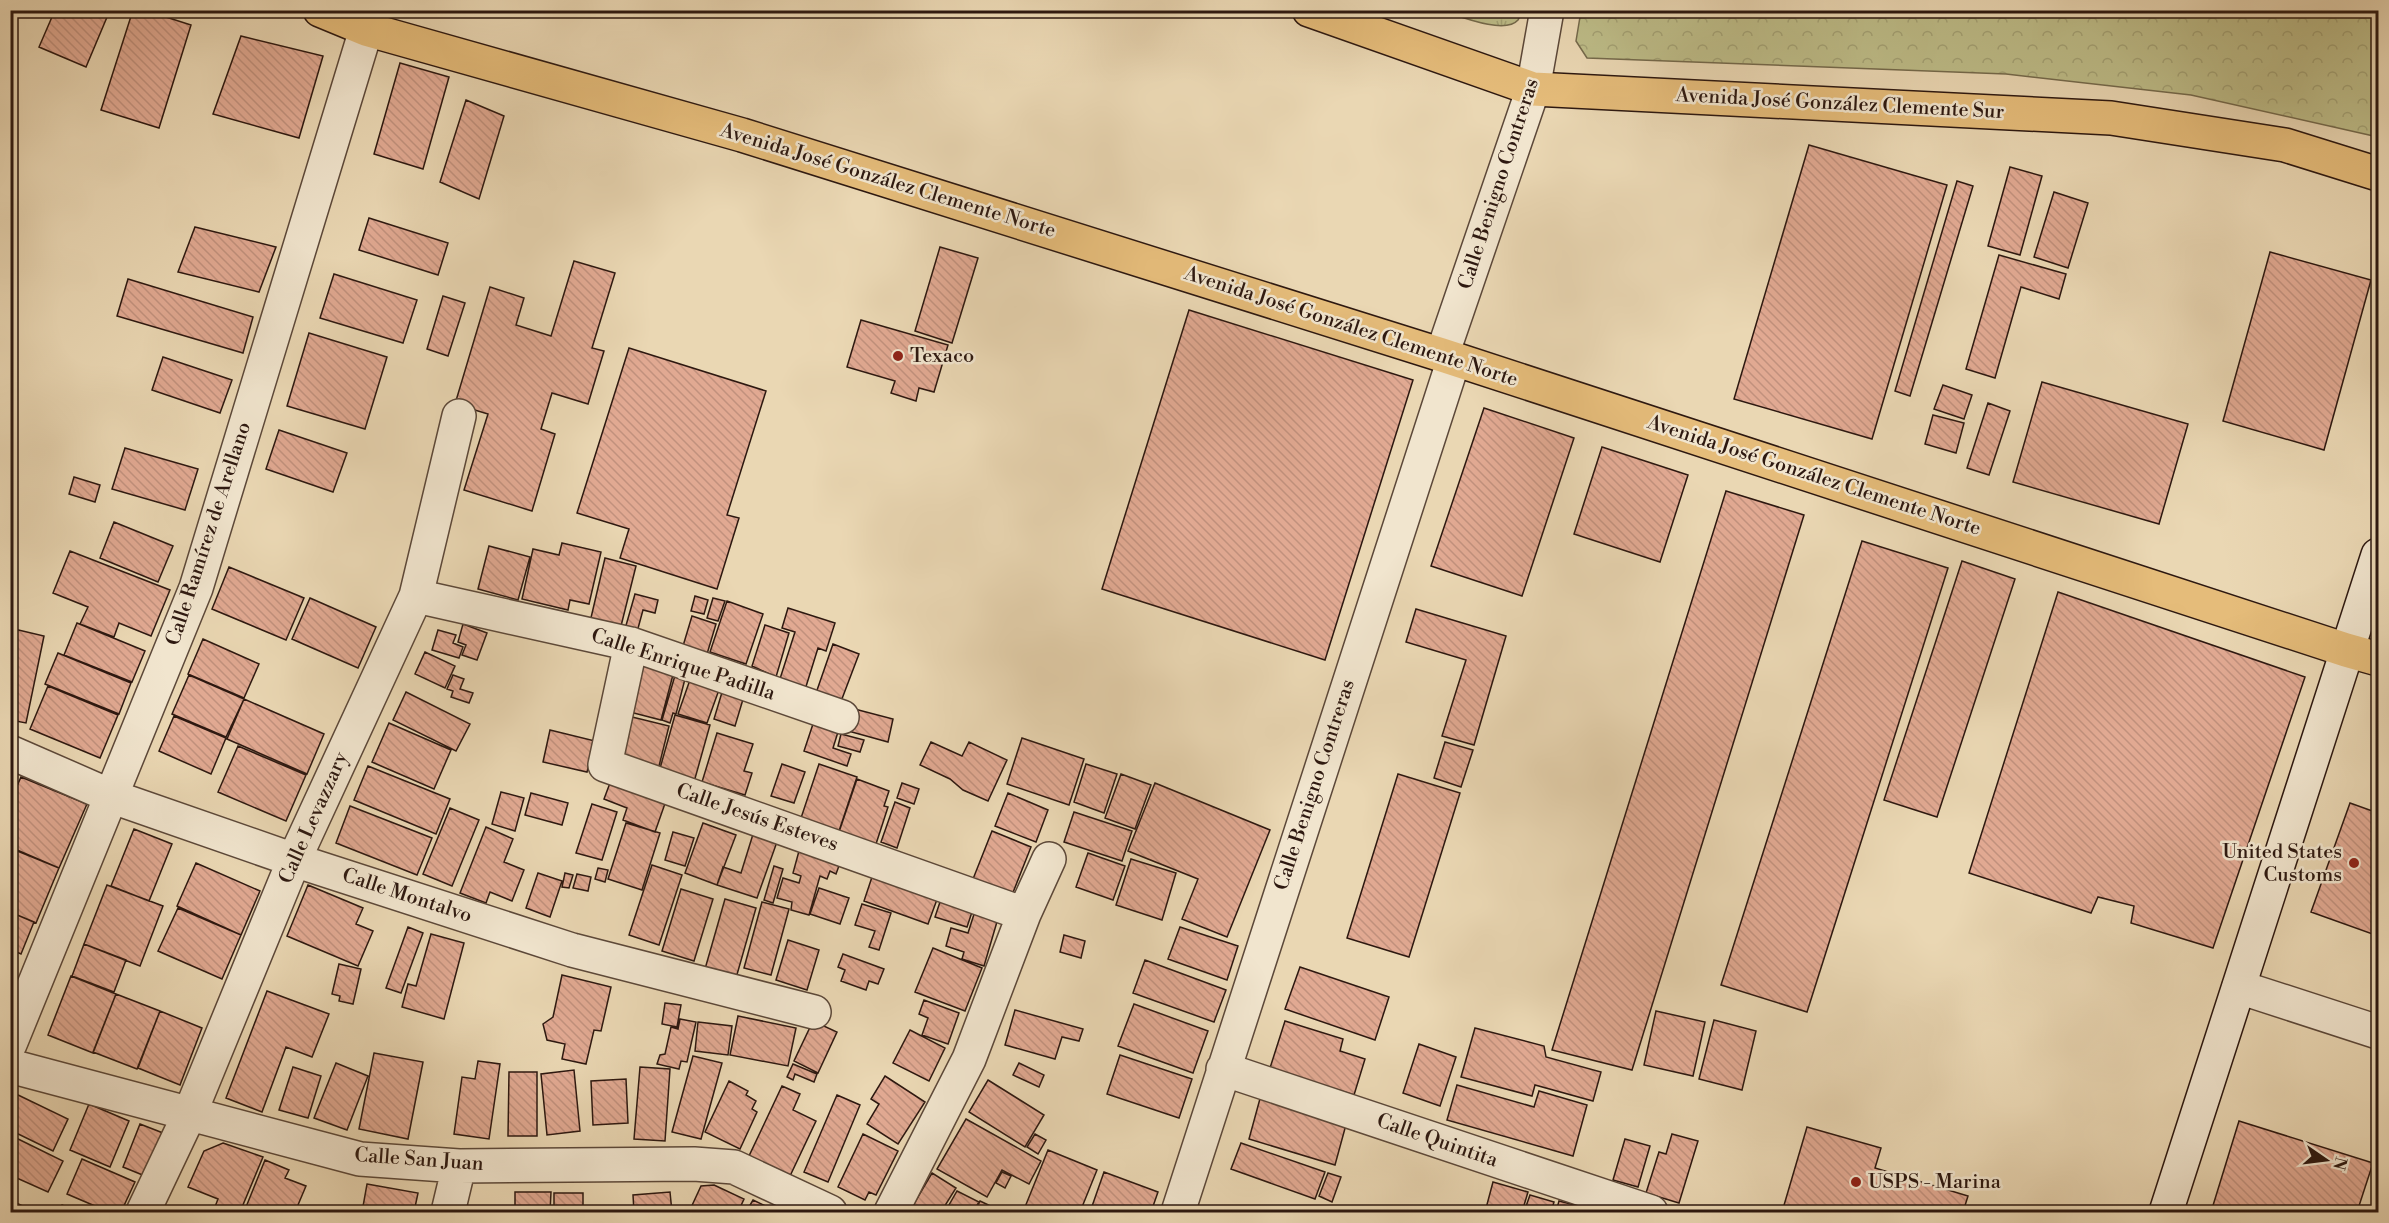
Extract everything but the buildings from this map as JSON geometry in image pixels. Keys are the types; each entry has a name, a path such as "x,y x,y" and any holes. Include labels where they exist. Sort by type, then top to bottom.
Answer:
{"main road":[{"name":"Avenida José González Clemente Norte","path":"320,10 369,20 1448,357 2346,650 2379,658"},
{"name":"Avenida José González Clemente Sur","path":"1309,10 1533,89 2111,118 2285,145 2379,174"}],"street":[{"name":"Calle Benigno Contreras","path":"1178,1212 1533,89 1547,10"},
{"name":"Calle Ramírez de Arellano","path":"10,1044 196,588 369,20"},
{"name":"Calle Levazzary","path":"143,1212 190,1113 294,860 416,596 459,417"},
{"path":"2166,1212 2346,650 2379,555"},
{"name":"Calle Enrique Padilla","path":"416,596 631,644 842,717"},
{"name":"Calle Jesús Esteves","path":"631,644 605,765 1024,914"},
{"name":"Calle Montalvo","path":"10,752 112,797 294,860 572,950 814,1012"},
{"path":"891,1212 969,1059 1024,914 1049,859"},
{"path":"2239,987 2379,1032"},
{"name":"Calle San Juan","path":"10,1066 360,1159 459,1166 694,1164 734,1167 830,1212"},
{"name":"Calle Quintita","path":"1223,1069 1651,1212"},
{"path":"448,1212 459,1166"}],"green space":[{"path":"1443,11 1521,11 1518,20 1503,26 1470,20"},
{"path":"1581,11 2378,11 2378,137 2191,95 2006,74 1587,58 1576,41"}],"place":[{"name":"Texaco","path":"898,356"},
{"name":"United States Customs","path":"2354,863"},
{"name":"USPS - Marina","path":"1856,1182"}]}
